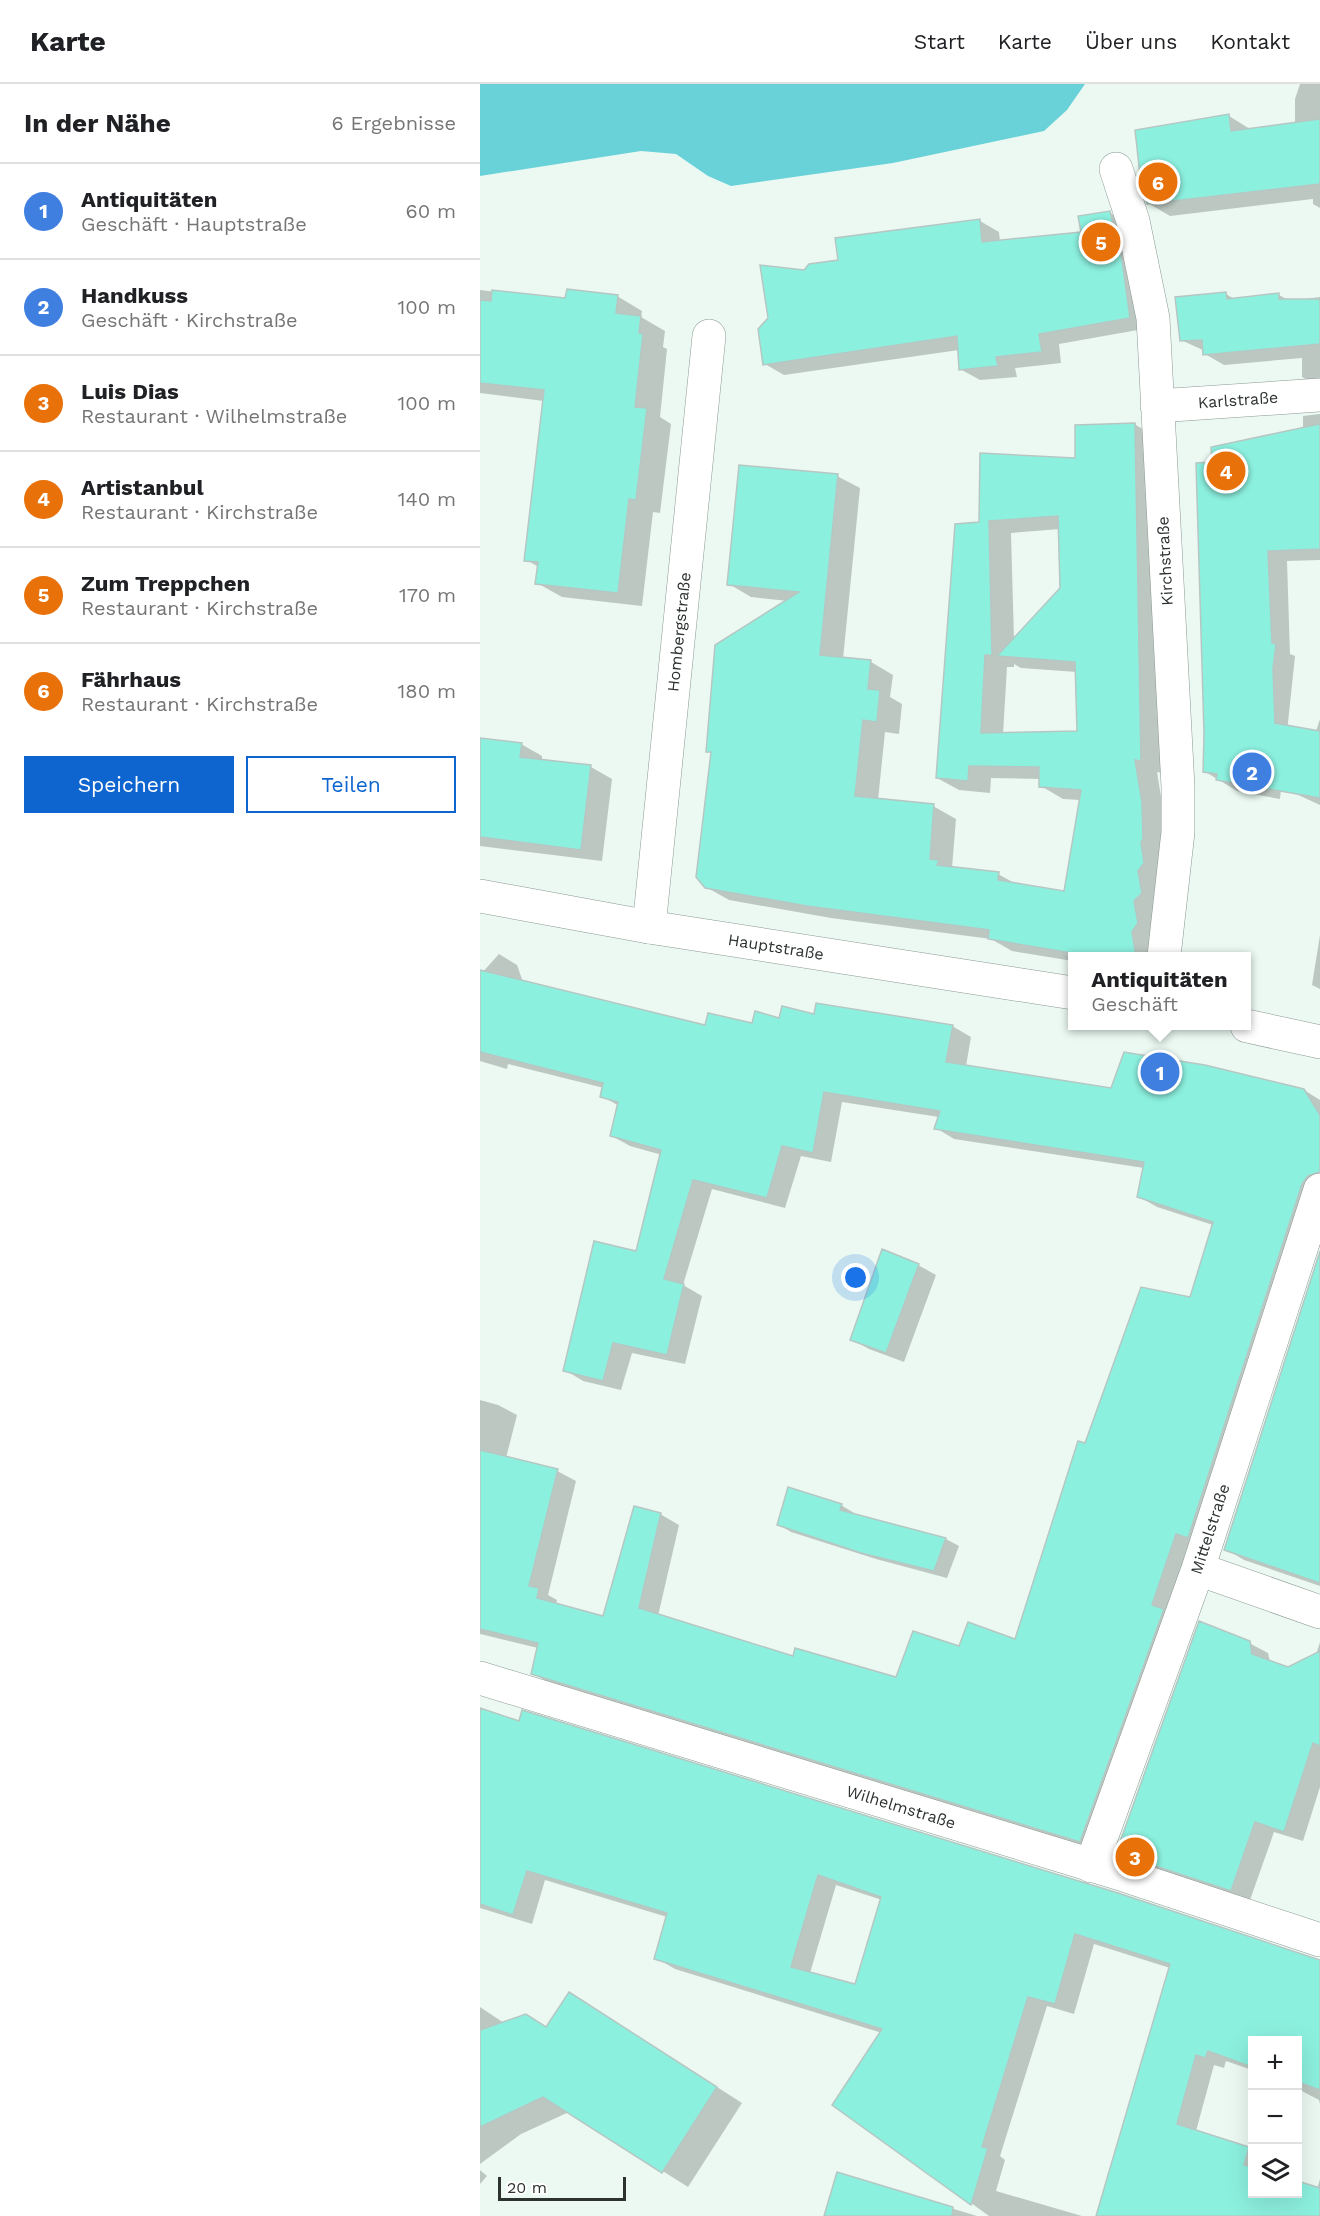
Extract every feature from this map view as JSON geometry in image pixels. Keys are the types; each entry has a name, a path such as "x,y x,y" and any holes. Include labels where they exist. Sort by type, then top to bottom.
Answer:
{"street":[{"name":"Kirchstraße","path":"1116,169 1133,221 1153,318 1178,787 1178,832 1165,952"},
{"name":"Hombergstraße","path":"649,927 709,336"},
{"name":"Karlstraße","path":"1157,406 1320,395"},
{"name":"Hauptstraße","path":"480,896 649,927 1068,992"},
{"path":"1251,1027 1320,1042"},
{"name":"Mittelstraße","path":"1091,1866 1198,1569 1320,1190"},
{"path":"1198,1569 1320,1611"},
{"name":"Wilhelmstraße","path":"480,1678 1091,1866 1320,1940"}],"water":[{"path":"480,84 1085,84 1067,110 1044,131 893,163 731,186 708,176 676,154 641,151 480,176"}],"building":[{"path":"1229,114 1231,131 1320,119 1320,184 1147,204 1141,184 1135,130"},
{"path":"1110,211 1122,260 1130,318 1039,334 1042,352 996,357 998,366 959,370 957,336 763,365 758,329 768,318 760,265 804,270 809,264 838,260 835,238 980,219 982,242 1081,232 1078,216"},
{"path":"567,289 618,295 616,313 641,316 639,333 643,334 635,407 647,408 636,500 629,499 618,593 535,584 538,562 524,561 544,390 480,383 480,300 491,301 492,290 565,298"},
{"path":"1226,292 1227,299 1279,293 1279,299 1320,299 1320,344 1203,355 1202,340 1180,341 1175,297"},
{"path":"1135,423 1141,761 1135,760 1142,802 1143,839 1141,842 1144,863 1138,871 1142,893 1134,901 1138,923 1132,932 1135,952 1068,952 988,939 989,930 807,906 705,888 696,877 711,752 706,752 715,645 799,592 727,585 739,465 838,474 820,655 871,660 868,689 880,690 877,722 863,720 855,796 934,804 930,859 939,860 937,865 999,872 998,880 1064,891 1081,790 1039,787 1039,767 969,766 968,781 936,778 955,524 979,522 980,453 1075,458 1075,425","holes":["1058,516 1060,588 997,656 1075,662 1077,731 981,733 985,655 992,655 989,521"]},
{"path":"1320,424 1320,549 1268,551 1272,643 1276,644 1273,669 1275,723 1320,731 1320,798 1216,780 1217,774 1203,772 1204,734 1196,463 1212,462 1211,447"},
{"path":"480,738 522,743 520,757 591,765 581,850 480,837"},
{"path":"480,970 705,1025 708,1013 752,1023 755,1011 779,1018 782,1006 814,1014 816,1003 953,1025 946,1062 1111,1088 1124,1052 1205,1065 1304,1089 1320,1115 1320,1172 1308,1176 1302,1184 1188,1538 1176,1534 1152,1605 1164,1609 1080,1842 531,1674 538,1643 480,1629 480,1450 558,1469 529,1586 539,1588 537,1598 603,1616 634,1506 661,1513 639,1608 793,1656 795,1648 896,1677 913,1631 959,1646 968,1622 1015,1639 1078,1441 1085,1443 1141,1287 1190,1297 1213,1222 1137,1197 1144,1162 934,1129 940,1111 824,1092 813,1153 782,1146 767,1198 693,1180 664,1279 684,1284 667,1355 613,1343 603,1381 563,1371 594,1241 636,1251 661,1150 610,1136 618,1102 600,1097 603,1083 480,1052"},
{"path":"882,1249 919,1264 886,1353 850,1340"},
{"path":"1320,1251 1320,1583 1224,1550"},
{"path":"788,1487 842,1504 840,1510 946,1538 934,1571 861,1553 777,1525"},
{"path":"1199,1621 1250,1641 1252,1654 1288,1667 1320,1651 1320,1746 1313,1743 1284,1832 1255,1822 1231,1891 1116,1853"},
{"path":"480,1708 519,1721 522,1710 1118,1893 1320,1960 1320,2090 1302,2083 1302,2036 1248,2036 1248,2066 1208,2051 1205,2058 1196,2055 1177,2124 1248,2147 1244,2165 1248,2166 1248,2198 1302,2198 1302,2182 1320,2188 1320,2216 1096,2216 1170,1964 1075,1934 1055,2004 1028,1997 982,2147 988,2148 971,2205 832,2105 882,2029 654,1959 667,1913 527,1871 513,1915 480,1904","holes":["818,1875 881,1897 855,1984 791,1967"]},
{"path":"569,1992 717,2087 662,2173 543,2097 480,2127 480,2030 526,2014 546,2027"},
{"path":"837,2172 953,2207 952,2216 824,2216"}],"place":[{"name":"Fährhaus","path":"1158,182"},
{"name":"Zum Treppchen","path":"1101,242"},
{"name":"Artistanbul","path":"1226,471"},
{"name":"Handkuss","path":"1252,772"},
{"name":"Antiquitäten","path":"1160,1072"},
{"name":"Luis Dias","path":"1135,1857"}]}
